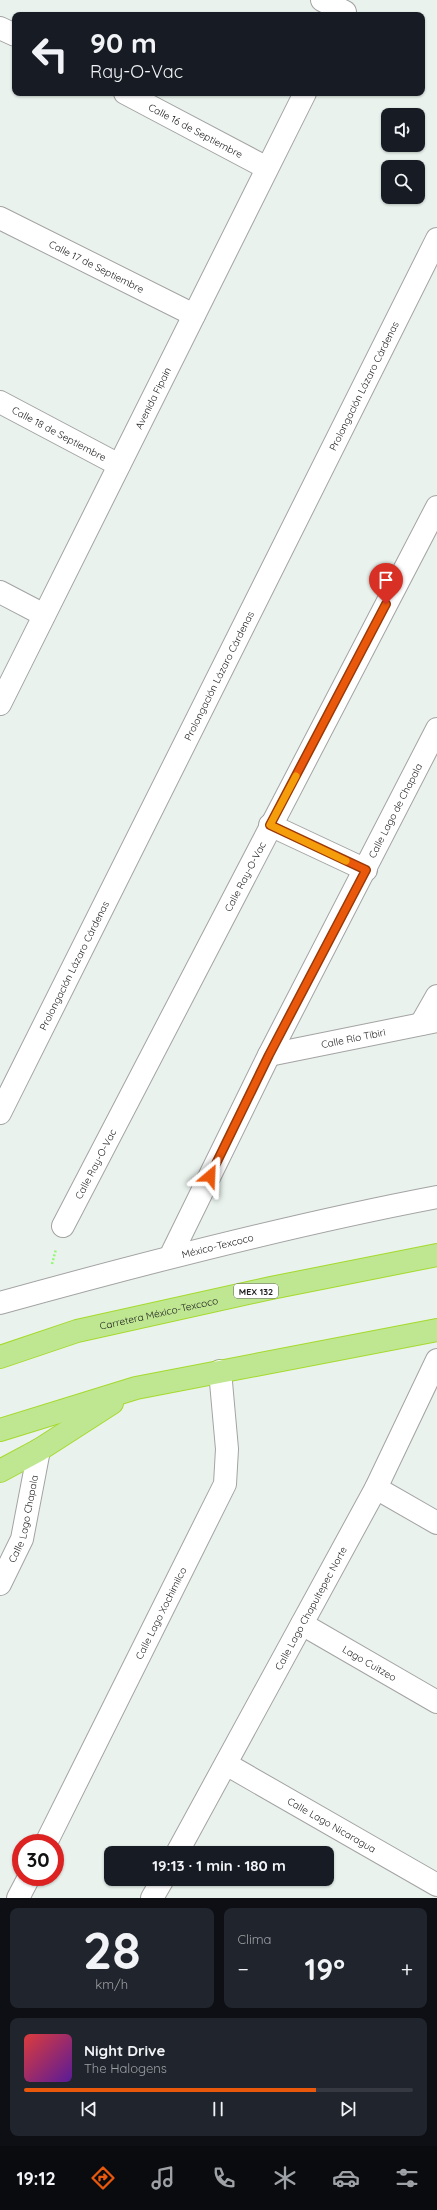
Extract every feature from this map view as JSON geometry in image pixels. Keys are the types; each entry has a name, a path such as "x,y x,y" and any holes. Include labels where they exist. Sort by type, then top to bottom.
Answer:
{"highway":[{"name":"Carretera México-Texcoco","path":"0,1357 77,1331 271,1288 437,1255"},
{"path":"0,1430 136,1388 437,1330"},
{"path":"0,1341 77,1331"},
{"path":"0,1471 39,1450 136,1388"}],"street":[{"path":"322,0 347,9"},
{"path":"0,28 12,34"},
{"name":"Calle 16 de Septiembre","path":"131,96 267,168"},
{"name":"Avenida Fipain","path":"0,704 303,96"},
{"name":"Calle 17 de Septiembre","path":"0,218 194,315"},
{"name":"Prolongación Lázaro Cárdenas","path":"0,1113 437,239"},
{"name":"Calle 18 de Septiembre","path":"0,402 119,465"},
{"name":"Calle Ray-O-Vac","path":"62,1226 437,506"},
{"path":"0,592 44,615"},
{"name":"Calle Lago de Chapala","path":"170,1257 269,1055 366,870 437,729"},
{"path":"270,825 366,870"},
{"path":"429,1023 437,996"},
{"name":"Calle Río Tibiri","path":"269,1055 429,1023"},
{"name":"México-Texcoco","path":"0,1303 170,1257 381,1208 437,1197"},
{"name":"Calle Lago Chapultepec Norte","path":"181,1846 376,1488 437,1360"},
{"name":"Calle Lago Xochimilco","path":"51,1834 226,1484 227,1449 220,1371"},
{"name":"Calle Lago Chapala","path":"0,1584 22,1539 39,1450"},
{"path":"376,1488 437,1523"},
{"name":"Lago Cuitzeo","path":"302,1624 437,1702"},
{"name":"Calle Lago Nicaragua","path":"226,1764 437,1885"},
{"path":"18,1898 24,1886"}],"path":[{"path":"44,1291 62,1226"}],"slow traffic":[{"path":"296,776 270,825 346,861"}],"route":[{"path":"210,1176 269,1055 366,870 270,825 386,604"}]}
